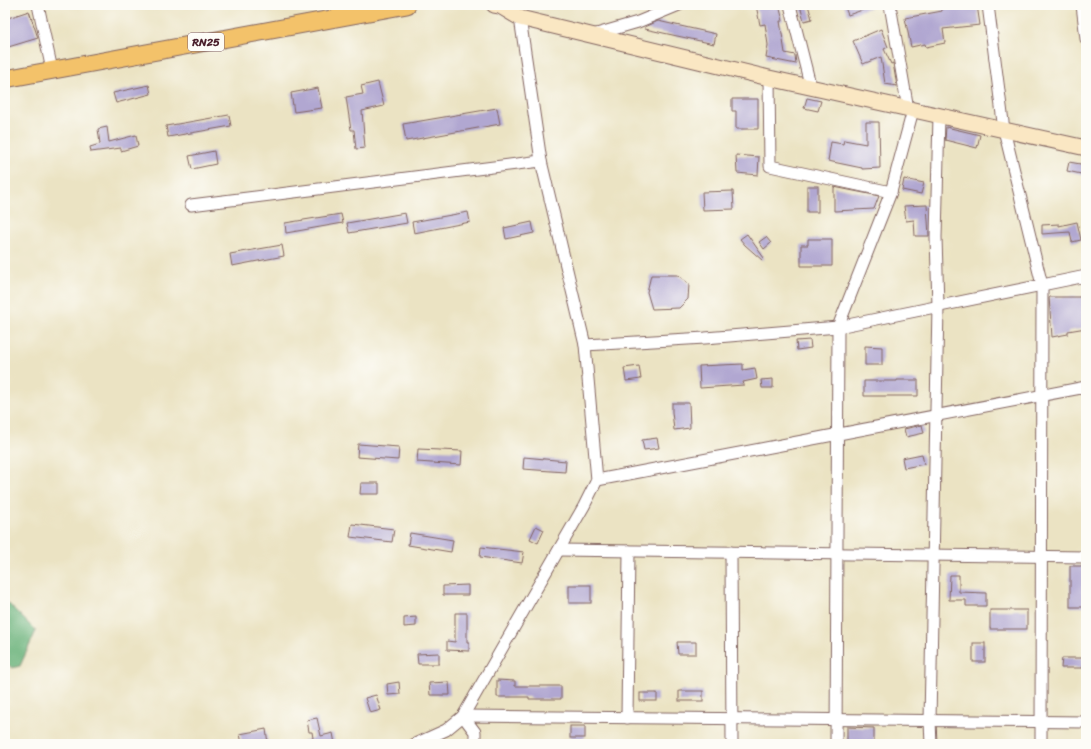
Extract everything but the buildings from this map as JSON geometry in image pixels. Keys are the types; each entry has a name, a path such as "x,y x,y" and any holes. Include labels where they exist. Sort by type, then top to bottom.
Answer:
{"main road":[{"name":"RN25","path":"5,79 407,5"},
{"path":"494,5 500,6 520,18 811,88 1086,148"}],"street":[{"path":"38,5 52,70"},
{"path":"593,35 638,22 679,5"},
{"path":"790,5 811,88"},
{"path":"836,744 838,327 891,192 911,110 890,5"},
{"path":"988,5 1004,130 1042,285 1041,744"},
{"path":"1082,5 1086,39"},
{"path":"415,744 446,730 463,716 584,506 597,480 585,345 541,161 520,18"},
{"path":"769,78 770,166 891,192"},
{"path":"931,744 930,721 938,306 936,237 939,116"},
{"path":"191,206 541,161"},
{"path":"585,345 705,338 838,327 1086,276"},
{"path":"597,480 1086,387"},
{"path":"558,550 1086,557"},
{"path":"628,718 629,551"},
{"path":"731,552 732,744"},
{"path":"463,716 1086,722"},
{"path":"463,716 475,732 475,744"}],"green space":[{"path":"5,600 36,631 20,666 12,668 5,662"}]}
